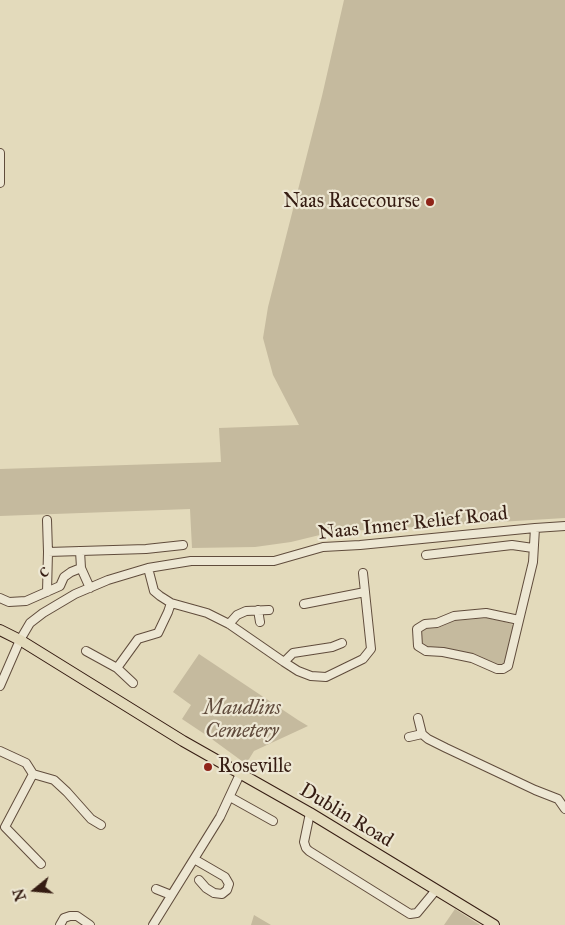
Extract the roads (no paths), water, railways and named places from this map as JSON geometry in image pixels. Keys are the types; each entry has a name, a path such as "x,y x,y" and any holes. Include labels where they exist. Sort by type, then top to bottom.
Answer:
{"main road":[{"name":"Dublin Road","path":"0,630 20,640 183,741 310,813 494,925"}],"street":[{"path":"0,153 0,183"},
{"path":"47,520 47,592"},
{"name":"Naas Inner Relief Road","path":"0,686 20,640 30,623 42,613 75,594 108,580 148,568 191,561 274,561 324,547 565,526"},
{"path":"519,620 486,613 454,616 437,623 425,624 417,629 418,646 426,651 443,652 472,658 498,669 508,666 533,562 535,528"},
{"path":"48,552 146,549 174,542 183,545"},
{"path":"426,555 512,545 533,548"},
{"path":"80,551 81,568 90,588"},
{"name":"c","path":"0,598 9,602 26,601 60,586 64,577 81,568"},
{"path":"148,568 154,591 171,603 207,613 229,624 284,662 311,676 326,677 363,659 371,649 364,573"},
{"path":"304,604 365,592"},
{"path":"323,600 326,609"},
{"path":"118,668 138,639 158,632 171,603"},
{"path":"258,610 260,622"},
{"path":"229,624 238,615 246,611 269,610"},
{"path":"284,662 293,652 333,651 342,643"},
{"path":"86,651 118,668 133,683"},
{"path":"418,718 422,734 428,739 535,790 561,800 565,809"},
{"path":"409,737 422,734"},
{"path":"0,751 26,762 34,774 54,780 91,819 101,825"},
{"path":"34,774 2,826 41,864"},
{"path":"153,925 220,817 240,774"},
{"path":"230,797 273,820"},
{"path":"310,813 304,842 306,848 410,914 417,913 436,890"},
{"path":"194,859 225,877 229,884 227,890 222,894 214,894 199,880"},
{"path":"156,889 171,895"},
{"path":"60,925 64,918 77,916 90,925"}],"place":[{"name":"Naas Racecourse","path":"430,202"},
{"name":"Roseville","path":"208,767"}],"park label":[{"name":"Maudlins Cemetery","path":"242,720"}]}
